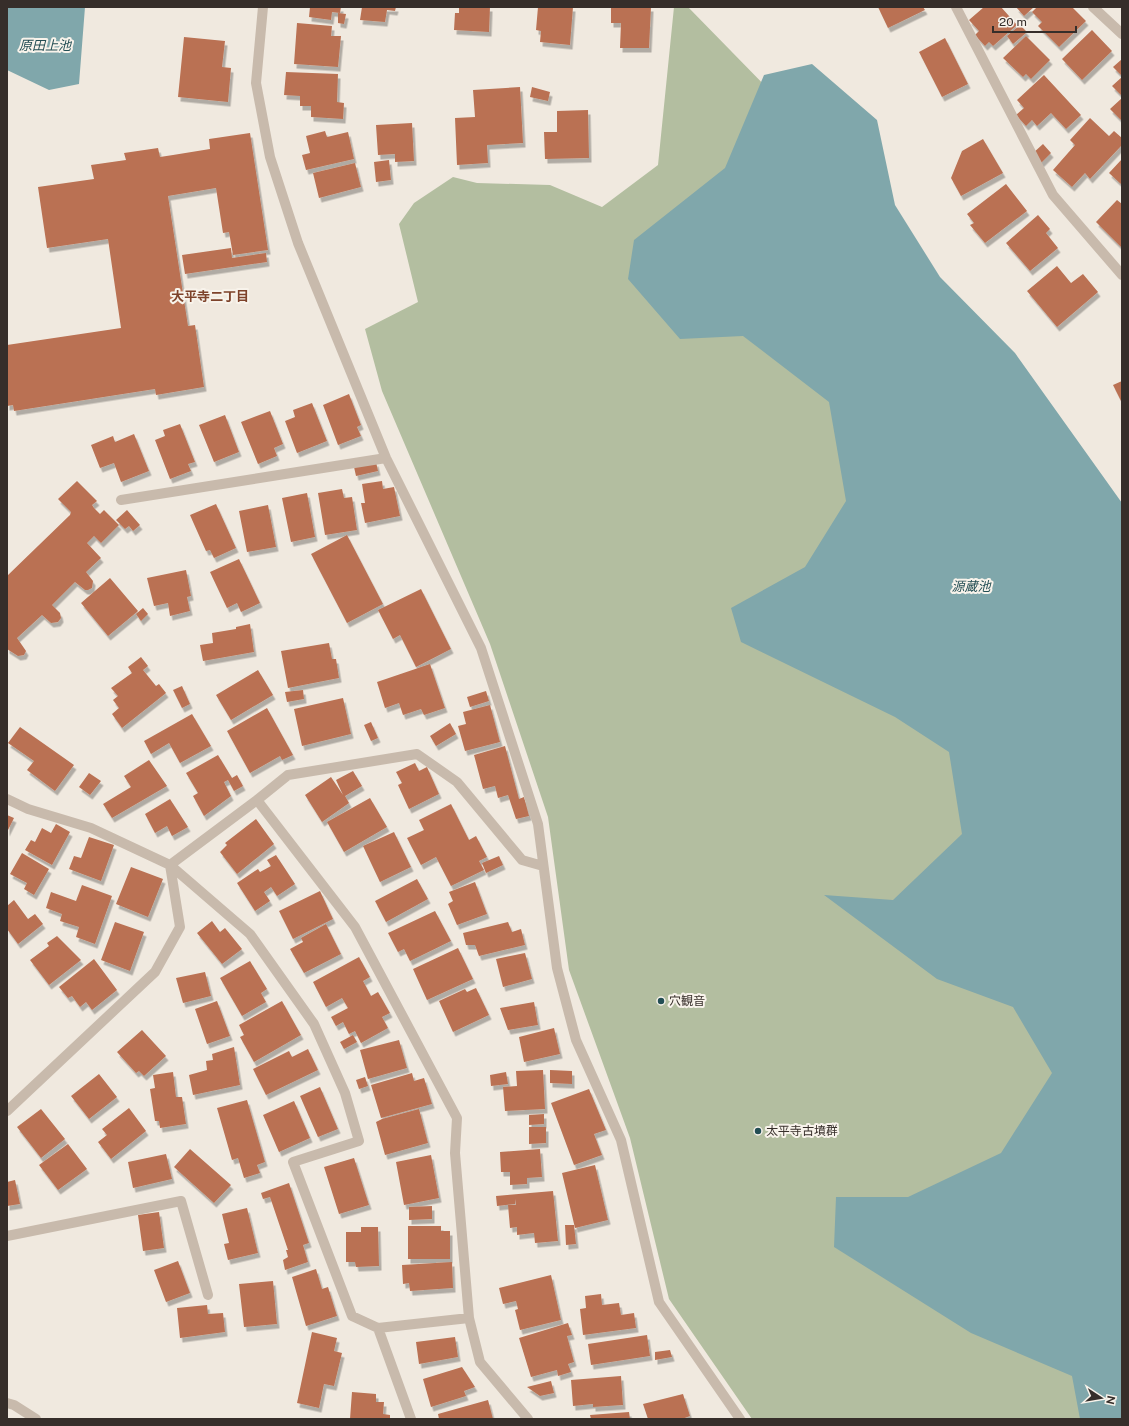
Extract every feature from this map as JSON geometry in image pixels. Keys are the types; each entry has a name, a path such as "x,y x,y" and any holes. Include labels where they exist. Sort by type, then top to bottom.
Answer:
{"street":[{"path":"263,7 256,83 270,157 298,242 386,458 481,648 538,824 557,968 576,1040 620,1140 659,1302 740,1419"},
{"path":"956,7 1053,195 1120,270"},
{"path":"1093,7 1122,34"},
{"path":"121,500 386,458"},
{"path":"170,865 288,775 417,754 457,782 522,860 544,866"},
{"path":"7,798 28,809 91,828 170,865 250,934 314,1024 346,1093 359,1140 293,1162 352,1316 378,1328 469,1318"},
{"path":"257,800 355,928 457,1118 455,1153 469,1318 480,1362 528,1419"},
{"path":"7,1111 155,972 180,927 170,865"},
{"path":"7,1236 181,1202 208,1295"},
{"path":"378,1328 411,1419"},
{"path":"7,1404 14,1405 36,1419"}],"green space":[{"path":"674,7 688,7 771,92 770,335 851,407 963,734 1036,995 1076,1082 1091,1372 1103,1419 752,1419 669,1299 630,1138 569,970 548,817 490,644 382,391 365,329 418,302 399,224 414,203 453,177 477,183 550,185 602,207 658,165"}],"water":[{"name":"原田上池","path":"7,7 85,7 79,84 49,90 7,70"},
{"name":"源蔵池","path":"812,64 877,120 895,205 940,277 1015,353 1122,503 1122,1419 1080,1419 1072,1376 971,1333 834,1247 836,1197 908,1197 1001,1153 1052,1073 1013,1007 937,979 824,895 893,900 962,834 949,752 895,717 741,642 731,608 805,567 846,501 829,402 743,336 680,339 628,279 634,240 725,168 764,75"}],"building":[{"path":"310,7 341,7 340,13 332,12 331,20 309,17"},
{"path":"362,7 396,7 395,11 387,10 385,22 360,20"},
{"path":"459,7 490,7 489,32 454,30 455,13 459,13"},
{"path":"538,7 573,7 570,45 540,42 541,31 536,30"},
{"path":"611,7 651,7 649,48 620,48 621,23 611,23"},
{"path":"878,7 923,7 925,10 888,28"},
{"path":"984,7 1001,7 1017,25 993,46 989,42 985,46 975,35 979,31 969,20"},
{"path":"1016,7 1034,7 1024,16"},
{"path":"1037,7 1072,7 1086,21 1059,47 1038,26 1042,22 1032,12"},
{"path":"338,13 346,14 344,24 338,23"},
{"path":"297,23 332,26 331,36 341,36 338,67 294,64"},
{"path":"1020,25 1027,32 1013,44 1007,36"},
{"path":"1092,30 1112,51 1082,80 1062,59"},
{"path":"1026,36 1050,60 1031,79 1026,74 1023,77 1003,58"},
{"path":"184,37 225,41 222,67 231,68 228,102 178,97"},
{"path":"945,38 968,84 942,97 919,52"},
{"path":"1122,59 1122,76 1113,67"},
{"path":"286,72 338,74 337,102 344,103 343,119 311,117 311,106 300,106 300,96 284,95"},
{"path":"1044,75 1081,115 1066,129 1051,113 1037,126 1032,120 1026,126 1016,115 1024,108 1017,100"},
{"path":"1122,77 1122,94 1121,95 1112,86"},
{"path":"520,87 523,143 487,145 488,163 457,165 455,118 475,117 473,90"},
{"path":"532,87 550,92 548,101 530,97"},
{"path":"1122,98 1122,121 1110,109"},
{"path":"588,110 589,158 545,159 544,132 557,132 557,111"},
{"path":"1090,118 1109,136 1114,131 1122,138 1122,145 1090,179 1085,173 1072,187 1053,170 1075,145 1070,140"},
{"path":"412,123 414,161 395,162 395,154 378,155 376,125"},
{"path":"325,131 327,137 348,132 354,159 306,170 302,155 310,153 306,136"},
{"path":"250,133 268,250 233,255 229,232 223,233 216,188 168,196 188,326 195,325 204,387 156,395 155,389 14,411 13,405 7,406 7,345 121,328 108,239 47,248 38,187 94,179 91,165 126,160 124,153 158,148 160,157 173,155 210,149 209,139"},
{"path":"983,139 1003,173 961,196 951,178 962,151"},
{"path":"1043,144 1051,153 1041,163 1032,154"},
{"path":"1122,159 1122,185 1109,173"},
{"path":"389,160 391,180 376,182 374,162"},
{"path":"355,163 361,187 319,198 313,173"},
{"path":"1006,184 1027,211 985,243 970,225 974,223 967,214"},
{"path":"1117,200 1122,204 1121,247 1096,222"},
{"path":"1038,215 1050,229 1046,233 1058,248 1030,271 1006,243"},
{"path":"231,248 232,258 266,253 267,262 185,274 182,255"},
{"path":"1057,266 1071,283 1083,274 1098,292 1057,327 1027,291"},
{"path":"1122,381 1122,403 1113,385"},
{"path":"349,394 361,425 357,427 361,436 338,445 323,405"},
{"path":"312,403 327,441 297,453 285,421 295,417 293,410"},
{"path":"270,411 283,444 274,448 277,456 258,464 241,422"},
{"path":"225,415 239,452 214,462 199,425"},
{"path":"180,424 195,462 188,464 191,471 170,479 155,440 165,436 163,430"},
{"path":"134,434 149,471 121,482 114,463 100,468 91,445 113,436 115,442"},
{"path":"376,462 378,471 356,476 354,467"},
{"path":"77,481 97,501 92,505 94,508 100,514 104,510 119,525 101,543 94,536 87,543 101,558 86,572 93,581 92,588 85,590 75,582 52,605 60,613 61,618 58,622 51,623 42,615 17,638 26,651 24,655 18,656 7,649 7,576 70,515 71,512 58,499"},
{"path":"382,481 383,489 394,487 400,516 365,523 361,503 365,503 362,484"},
{"path":"342,489 344,498 352,497 357,530 325,535 318,493"},
{"path":"307,493 315,537 291,542 282,498"},
{"path":"216,504 236,548 214,558 210,550 206,551 190,515"},
{"path":"268,505 276,547 247,552 239,511"},
{"path":"127,510 140,525 133,531 129,526 125,529 116,520"},
{"path":"347,535 383,604 347,623 311,554"},
{"path":"239,559 260,603 241,612 237,603 227,608 210,572"},
{"path":"186,570 191,596 187,597 190,611 170,616 168,603 154,606 147,578"},
{"path":"110,578 138,611 108,636 81,603"},
{"path":"421,589 451,649 416,667 400,635 393,639 378,610"},
{"path":"143,608 148,614 141,621 136,614"},
{"path":"250,624 254,652 203,661 200,645 213,643 212,633 236,629 236,627"},
{"path":"329,643 332,659 336,659 339,678 288,688 281,651"},
{"path":"141,657 148,666 143,670 156,686 159,684 166,693 122,728 112,714 119,708 113,700 118,696 111,688 132,673 128,667"},
{"path":"430,664 445,708 424,715 421,709 403,715 399,703 385,708 377,682"},
{"path":"258,670 273,695 231,720 216,695"},
{"path":"182,686 190,704 182,708 173,690"},
{"path":"303,690 304,699 287,702 285,692"},
{"path":"486,691 489,701 470,707 467,697"},
{"path":"343,698 351,734 302,746 294,709"},
{"path":"490,705 500,742 465,751 458,726 466,724 463,712"},
{"path":"267,708 293,755 282,760 280,756 250,773 227,731"},
{"path":"192,714 211,746 180,763 169,743 151,754 144,741"},
{"path":"371,722 378,738 371,741 364,725"},
{"path":"450,723 456,734 436,746 430,736"},
{"path":"20,727 74,765 55,791 27,770 34,761 8,743"},
{"path":"505,746 519,799 524,797 529,816 516,819 508,795 498,798 495,786 483,789 474,755"},
{"path":"218,755 232,778 237,775 243,786 234,791 228,780 224,782 231,796 204,816 193,796 198,793 186,773"},
{"path":"149,760 167,786 112,818 103,804 131,787 124,776"},
{"path":"415,763 419,771 427,767 439,794 409,809 398,785 402,783 396,772"},
{"path":"353,771 362,786 345,796 349,803 322,822 305,795 331,777 343,795 336,780"},
{"path":"89,773 101,781 90,795 79,787"},
{"path":"370,798 387,827 344,852 327,822"},
{"path":"170,799 188,827 172,836 167,826 155,833 145,814"},
{"path":"451,804 469,840 476,836 487,857 479,861 484,870 451,886 436,857 421,865 407,838 424,830 419,820"},
{"path":"7,815 14,818 7,832"},
{"path":"256,819 274,844 237,874 220,852 227,845 225,843"},
{"path":"56,824 70,832 52,865 25,850 31,840 35,842 42,828 51,833"},
{"path":"394,832 411,867 380,882 363,846"},
{"path":"89,837 114,845 101,881 69,869 74,856 81,858"},
{"path":"22,853 49,869 34,895 24,889 27,883 10,874"},
{"path":"276,855 295,884 277,896 271,887 264,892 270,901 255,911 237,883 258,869 260,872 271,866 267,860"},
{"path":"499,856 503,865 486,873 482,863"},
{"path":"131,867 163,879 148,917 116,904"},
{"path":"417,879 428,899 386,922 375,901"},
{"path":"475,882 487,914 457,925 448,904 453,901 449,892"},
{"path":"82,885 112,896 95,944 76,937 79,927 60,921 62,914 46,908 51,892 76,901"},
{"path":"320,891 333,919 293,939 279,911"},
{"path":"14,900 28,919 35,914 43,924 18,944 7,929 7,906"},
{"path":"435,911 451,941 410,961 404,949 398,952 388,933"},
{"path":"212,921 220,932 225,928 242,949 222,964 197,933"},
{"path":"115,922 144,932 130,971 101,960"},
{"path":"508,922 512,932 521,929 525,945 479,956 475,945 466,945 463,933"},
{"path":"326,924 341,954 304,973 290,949 303,942 301,938"},
{"path":"57,936 81,960 49,985 30,960 49,946 47,943"},
{"path":"458,948 473,979 427,1000 413,969"},
{"path":"525,953 532,979 503,987 496,959"},
{"path":"359,957 370,977 363,981 371,996 378,992 390,1013 382,1017 388,1028 361,1043 355,1031 349,1034 343,1022 336,1026 331,1017 348,1008 342,998 326,1007 313,982"},
{"path":"94,959 117,990 92,1010 86,1002 80,1007 72,996 68,998 59,987"},
{"path":"250,961 267,989 261,993 266,1002 242,1016 220,978"},
{"path":"205,972 211,996 183,1003 176,978"},
{"path":"476,988 489,1015 453,1032 439,1001 465,989 467,992"},
{"path":"217,1001 230,1036 207,1044 195,1009"},
{"path":"282,1001 301,1035 254,1062 240,1037 244,1035 239,1025"},
{"path":"534,1002 538,1025 508,1030 500,1008"},
{"path":"554,1028 560,1054 524,1062 519,1037"},
{"path":"142,1030 166,1056 144,1076 139,1071 136,1073 117,1052"},
{"path":"353,1035 357,1042 344,1049 340,1042"},
{"path":"399,1040 407,1068 368,1079 360,1050"},
{"path":"234,1047 240,1085 193,1095 189,1075 207,1070 206,1061 213,1060 212,1054"},
{"path":"308,1049 318,1070 266,1095 253,1069 289,1051 292,1057"},
{"path":"543,1070 545,1109 505,1111 503,1087 517,1086 516,1071"},
{"path":"550,1070 572,1071 572,1084 550,1083"},
{"path":"173,1072 176,1097 182,1097 186,1124 160,1128 159,1121 155,1121 150,1089 155,1088 153,1075"},
{"path":"506,1072 508,1084 491,1086 490,1075"},
{"path":"412,1073 414,1081 424,1078 432,1104 381,1118 371,1085"},
{"path":"99,1074 117,1097 89,1119 71,1096"},
{"path":"365,1077 368,1086 359,1089 356,1080"},
{"path":"320,1087 338,1129 318,1137 300,1096"},
{"path":"589,1089 606,1130 594,1134 602,1155 574,1165 551,1103"},
{"path":"247,1100 265,1162 257,1165 260,1173 244,1178 238,1158 232,1160 217,1108"},
{"path":"294,1101 310,1138 279,1152 263,1115"},
{"path":"129,1108 146,1131 111,1159 98,1142 107,1135 102,1129"},
{"path":"41,1109 65,1139 41,1158 17,1127"},
{"path":"419,1109 428,1143 385,1155 376,1122"},
{"path":"544,1114 544,1124 529,1125 529,1115"},
{"path":"529,1127 546,1127 546,1143 529,1144"},
{"path":"68,1144 87,1169 58,1190 39,1165"},
{"path":"190,1149 231,1185 214,1203 174,1167"},
{"path":"540,1149 542,1177 527,1178 527,1184 510,1185 510,1172 501,1172 500,1152"},
{"path":"166,1154 172,1179 133,1188 128,1162"},
{"path":"431,1155 439,1198 404,1205 396,1162"},
{"path":"354,1158 369,1205 339,1214 324,1167"},
{"path":"595,1165 608,1220 575,1228 562,1173"},
{"path":"15,1180 20,1204 7,1206 7,1182"},
{"path":"289,1183 309,1243 303,1245 308,1262 285,1270 283,1260 288,1257 286,1250 288,1250 270,1197 263,1199 261,1193"},
{"path":"553,1191 558,1241 535,1243 534,1233 517,1235 517,1227 510,1228 508,1205 516,1205 515,1199 515,1204 497,1206 496,1196"},
{"path":"432,1206 432,1219 409,1220 409,1207"},
{"path":"247,1208 258,1253 228,1260 224,1244 229,1243 222,1214"},
{"path":"159,1212 164,1248 143,1251 138,1215"},
{"path":"565,1225 574,1225 576,1244 566,1245"},
{"path":"408,1226 441,1226 441,1231 450,1231 450,1259 408,1259"},
{"path":"361,1227 378,1227 379,1266 356,1267 355,1262 346,1262 346,1232 361,1232"},
{"path":"178,1261 190,1293 166,1302 154,1270"},
{"path":"452,1262 453,1288 410,1291 409,1283 403,1284 402,1265"},
{"path":"316,1269 322,1289 328,1287 337,1316 306,1326 292,1277"},
{"path":"551,1275 561,1320 520,1330 515,1310 518,1309 516,1301 503,1304 499,1288"},
{"path":"273,1281 277,1324 244,1327 239,1284"},
{"path":"601,1294 602,1305 619,1303 621,1315 634,1313 636,1328 583,1335 580,1309 586,1308 585,1296"},
{"path":"207,1305 208,1314 223,1313 225,1332 180,1338 177,1308"},
{"path":"568,1323 572,1335 567,1336 574,1362 568,1364 571,1372 558,1376 557,1370 531,1377 519,1338"},
{"path":"312,1332 337,1338 334,1351 342,1353 334,1386 324,1384 319,1408 297,1403"},
{"path":"647,1335 650,1356 591,1365 588,1344"},
{"path":"455,1337 458,1357 419,1364 416,1342"},
{"path":"670,1350 672,1357 655,1360 655,1352"},
{"path":"462,1367 475,1387 464,1391 466,1396 431,1407 423,1379"},
{"path":"621,1376 623,1405 593,1407 593,1404 573,1406 571,1380"},
{"path":"551,1381 554,1393 540,1396 527,1387"},
{"path":"352,1392 376,1394 376,1402 384,1402 383,1414 390,1415 390,1419 350,1419"},
{"path":"683,1394 690,1416 682,1419 648,1419 643,1404"},
{"path":"488,1400 493,1419 439,1419 438,1414"},
{"path":"629,1412 630,1419 591,1419 590,1415"}],"place":[{"name":"穴観音","path":"661,1001"},
{"name":"太平寺古墳群","path":"758,1131"}],"district":[{"name":"大平寺二丁目","path":"210,296"}]}
